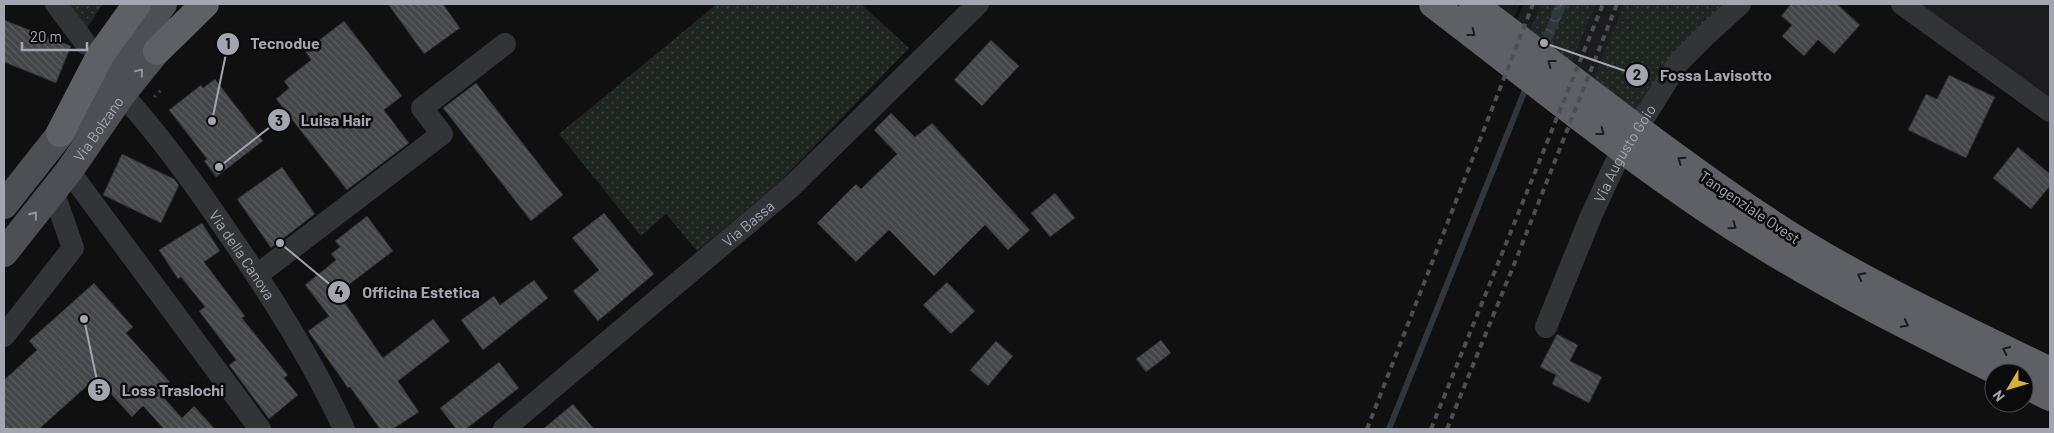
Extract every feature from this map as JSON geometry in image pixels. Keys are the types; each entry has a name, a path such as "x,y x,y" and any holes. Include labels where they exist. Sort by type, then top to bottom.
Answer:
{"highway":[{"path":"60,133 101,54 137,4"},
{"path":"157,51 205,4"},
{"name":"Tangenziale Ovest","path":"1433,4 1648,168 1749,237 1845,293 1984,364"},
{"name":"Tangenziale Ovest","path":"1473,4 1660,146 1764,218 1858,275 2050,371"},
{"path":"2034,389 2050,397"}],"main road":[{"name":"Via Bolzano","path":"4,206 162,4"},
{"name":"Via Bolzano","path":"4,253 61,181 130,103 157,51 195,4"}],"street":[{"path":"56,4 86,44"},
{"name":"Via Bassa","path":"504,429 791,187 978,4"},
{"name":"Via Augusto Goio","path":"1546,327 1591,216 1620,155 1679,62 1706,34 1740,4"},
{"path":"1902,4 2050,111"},
{"path":"258,275 442,134 422,108 505,44"},
{"name":"Via della Canova","path":"130,103 206,201 258,275 313,366 344,429"},
{"path":"4,336 72,248 61,181"},
{"path":"61,181 260,429"}],"shaded area":[{"path":"68,4 103,4 86,29"},
{"path":"717,4 861,4 909,48 783,179 697,251 666,214 641,236 559,134"},
{"path":"1493,4 1520,4 1513,20"},
{"path":"1524,4 1541,4 1529,32 1516,22"},
{"path":"1541,4 1596,4 1571,63 1529,32"},
{"path":"1596,4 1624,4 1593,80 1571,63"},
{"path":"1624,4 1724,4 1664,69 1645,98 1637,115 1593,80"},
{"path":"1915,4 2050,4 2050,102"}],"water":[{"path":"1556,4 1567,4 1549,46 1541,40"}],"building":[{"path":"388,4 443,4 460,28 424,54"},
{"path":"1791,4 1837,4 1860,25 1834,54 1818,40 1804,56 1782,36 1792,25 1781,16"},
{"path":"4,20 71,46 56,83 4,62"},
{"path":"344,21 402,96 384,110 409,143 347,190 276,99 289,88 284,81 311,60 305,51"},
{"path":"991,40 1019,66 982,106 954,80"},
{"path":"1949,75 1995,97 1966,158 1908,130 1926,94 1937,99"},
{"path":"215,79 263,141 216,177 204,161 207,159 169,110 201,85 203,88"},
{"path":"476,83 563,195 531,221 443,108"},
{"path":"891,113 915,137 932,123 1030,230 1008,250 985,225 934,276 889,230 856,262 817,223 856,184 861,189 897,154 874,130"},
{"path":"2018,147 2050,174 2050,186 2031,209 1993,178"},
{"path":"122,154 174,179 179,185 161,223 103,195"},
{"path":"282,167 315,214 271,248 237,199"},
{"path":"1055,193 1075,218 1050,237 1031,213"},
{"path":"604,213 654,274 598,321 573,291 599,270 572,238"},
{"path":"367,216 393,251 338,293 383,358 433,319 450,341 398,381 419,412 393,429 380,429 350,387 348,388 308,331 329,316 305,285 336,260 331,254 340,247 335,241"},
{"path":"202,223 220,251 204,262 245,316 242,318 288,375 284,378 298,395 269,419 229,365 236,360 199,311 205,307 181,277 178,279 159,250"},
{"path":"534,280 548,298 483,350 461,320 494,296 500,305"},
{"path":"947,282 975,311 951,334 923,305"},
{"path":"94,283 133,327 126,333 170,382 159,392 182,418 194,406 215,429 164,429 143,406 132,417 96,378 39,429 4,429 4,380 37,350 29,341"},
{"path":"1557,334 1578,345 1570,361 1602,377 1589,403 1552,384 1556,375 1540,367"},
{"path":"1161,340 1171,353 1146,372 1136,359"},
{"path":"996,341 1013,356 988,386 970,370"},
{"path":"499,362 519,388 466,429 456,429 440,408"},
{"path":"573,404 594,429 543,429"}],"waterway":[{"path":"1389,429 1527,85"}],"railway":[{"path":"1367,429 1533,4"},
{"path":"1431,429 1603,4"},
{"path":"1447,429 1617,4"}],"place":[{"name":"Fossa Lavisotto","path":"1544,43"},
{"name":"Tecnodue","path":"212,121"},
{"name":"Luisa Hair","path":"219,167"},
{"name":"Officina Estetica","path":"280,243"},
{"name":"Loss Traslochi","path":"84,319"}]}
